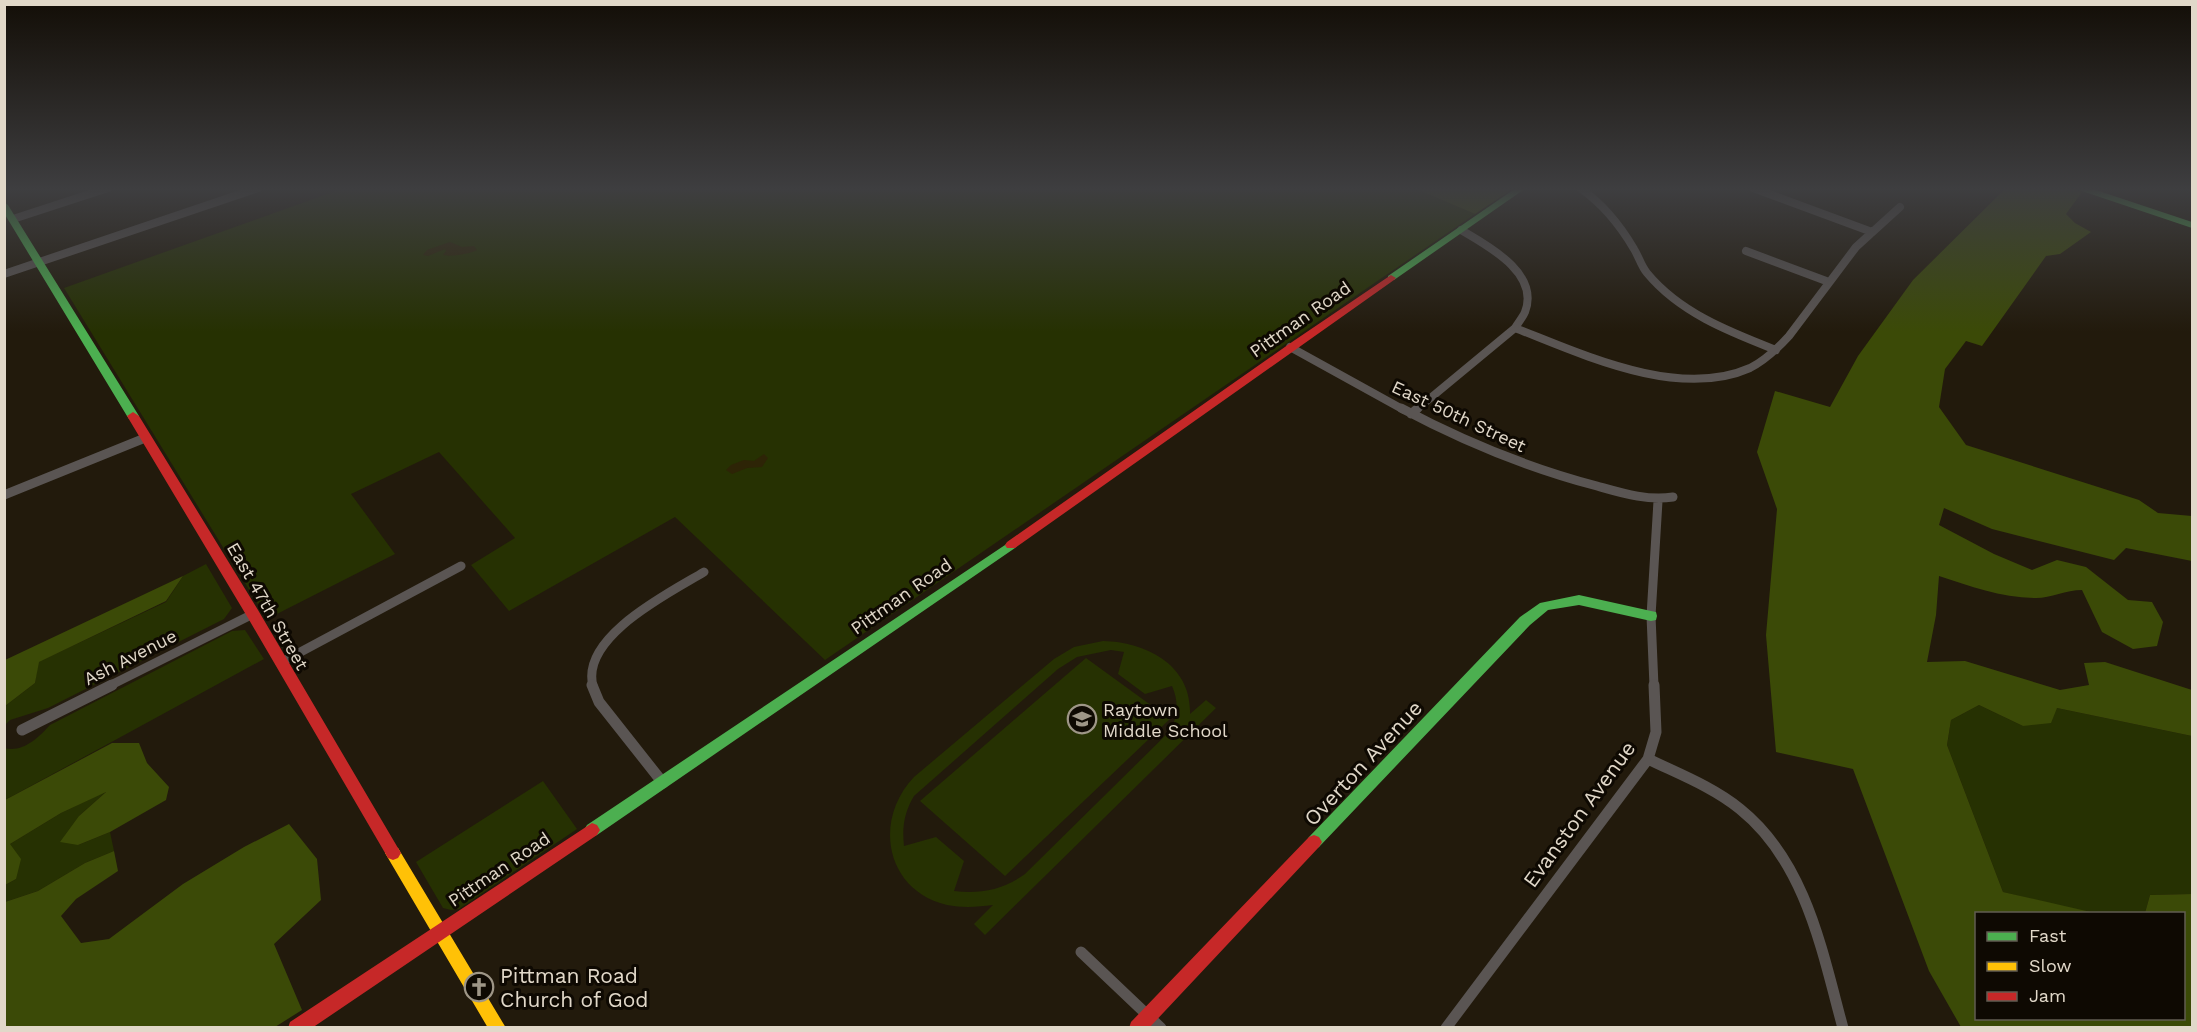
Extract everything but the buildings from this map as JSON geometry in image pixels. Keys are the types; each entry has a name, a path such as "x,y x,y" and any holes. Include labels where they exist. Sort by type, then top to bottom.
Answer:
{"street":[{"name":"East 47th Street","path":"23,236 254,614 280,663 498,1028"},
{"path":"4,274 117,236"},
{"name":"Pittman Road","path":"296,1028 663,783 1156,445 1290,347 1452,236"},
{"path":"1411,414 1515,328 1524,318 1529,304 1530,296 1524,281 1499,254 1471,236"},
{"path":"1626,236 1645,270 1668,293 1717,325 1776,350"},
{"path":"1515,328 1621,366 1683,379 1709,379 1733,375 1757,364 1776,350 1857,245 1867,236"},
{"path":"1746,251 1829,282"},
{"name":"East 50th Street","path":"1290,347 1411,414 1468,442 1524,465 1585,484 1658,501"},
{"path":"4,495 145,438"},
{"path":"1658,501 1673,497"},
{"name":"Evanston Avenue","path":"1446,1028 1648,759 1656,732 1651,616 1658,501"},
{"path":"280,663 461,566"},
{"path":"663,783 594,694 590,676 592,662 607,638 635,616 704,572"},
{"name":"Overton Avenue","path":"1137,1028 1525,621 1545,606 1580,600 1651,616"},
{"name":"Ash Avenue","path":"22,730 254,614"},
{"path":"1648,759 1709,790 1749,817 1774,844 1794,873 1807,898 1843,1028"},
{"path":"1081,952 1161,1028"}],"green space":[{"path":"209,236 1443,236 825,660 675,517 509,611 471,565 515,538 439,452 351,494 395,554 267,619 64,288"},
{"path":"1957,236 2085,236 2060,254 2046,256 1982,346 1966,341 1945,369 1939,407 1966,445 2139,500 2158,513 2192,516 2192,561 2126,548 2114,560 1992,529 1944,508 1939,525 1994,554 2032,570 2057,560 2086,567 2128,600 2152,602 2163,622 2157,646 2133,649 2102,632 2082,590 2042,598 2011,596 1986,591 1939,576 1936,615 1927,662 1965,661 2060,690 2089,685 2084,663 2105,662 2192,690 2192,736 2057,708 2051,723 2023,726 1979,705 1951,720 1947,745 2003,892 2091,912 1975,912 1975,1020 2185,1020 2185,912 2145,912 2150,895 2192,894 2192,1027 1961,1027 1929,971 1853,769 1776,752 1766,635 1777,509 1757,452 1775,391 1830,407 1858,356 1913,280"},
{"path":"206,564 232,608 224,619 48,708 10,720 5,725 5,706 35,683 38,662 166,602 183,576"},
{"path":"183,576 166,601 39,662 35,683 5,706 5,660"},
{"path":"245,630 264,659 5,800 4,748 24,746 50,725 232,631"},
{"path":"1103,641 1119,642 1150,652 1175,670 1183,682 1189,697 1190,714 1206,700 1216,708 985,935 974,924 993,905 958,907 947,905 926,897 910,885 899,869 892,852 890,832 893,813 901,794 914,777 1054,659 1074,647","holes":["1111,650 1124,652 1118,674 1145,694 1172,686 1177,703 1173,725 1170,731 1025,874 1008,884 991,890 954,891 964,861 936,837 904,846 904,820 914,796 1058,669 1077,657"]},
{"path":"1086,658 1170,719 1005,876 920,801"},
{"path":"1979,705 2023,726 2057,708 2192,736 2192,894 2150,895 2145,912 2087,912 2003,892 1947,745 1951,720"},
{"path":"112,743 139,743 147,763 169,787 166,800 110,832 78,845 60,842 79,816 106,792 61,813 10,844 21,859 16,879 5,885 5,800"},
{"path":"543,781 577,829 459,909 443,908 416,862"},
{"path":"108,790 79,816 78,845 110,832 114,851 85,863 38,891 5,902 5,885 16,879 10,844 61,813"},
{"path":"289,824 317,859 321,900 274,944 302,1010 275,1027 5,1027 5,902 38,891 85,863 114,851 118,871 76,899 61,916 81,943 109,939 183,884 244,847"}],"sand":[{"path":"450,242 462,247 474,246 477,250 446,256 443,255 445,249 428,256 423,255 427,250"},
{"path":"764,454 768,458 762,467 747,468 732,474 726,470 731,465 744,460 754,461"}],"traffic: fast":[{"path":"23,236 133,416"},
{"path":"1391,278 1452,236"},
{"path":"592,830 1011,545"},
{"path":"1314,842 1525,621 1545,606 1579,600 1651,616"}],"traffic: slow":[{"path":"393,853 498,1028"}],"traffic: jam":[{"path":"1011,545 1391,278"},
{"path":"133,416 253,614 393,853"},
{"path":"296,1028 592,830"},
{"path":"1137,1028 1314,842"}],"place":[{"name":"Raytown Middle School","path":"1082,719"},
{"name":"Pittman Road Church of God","path":"479,987"}]}
